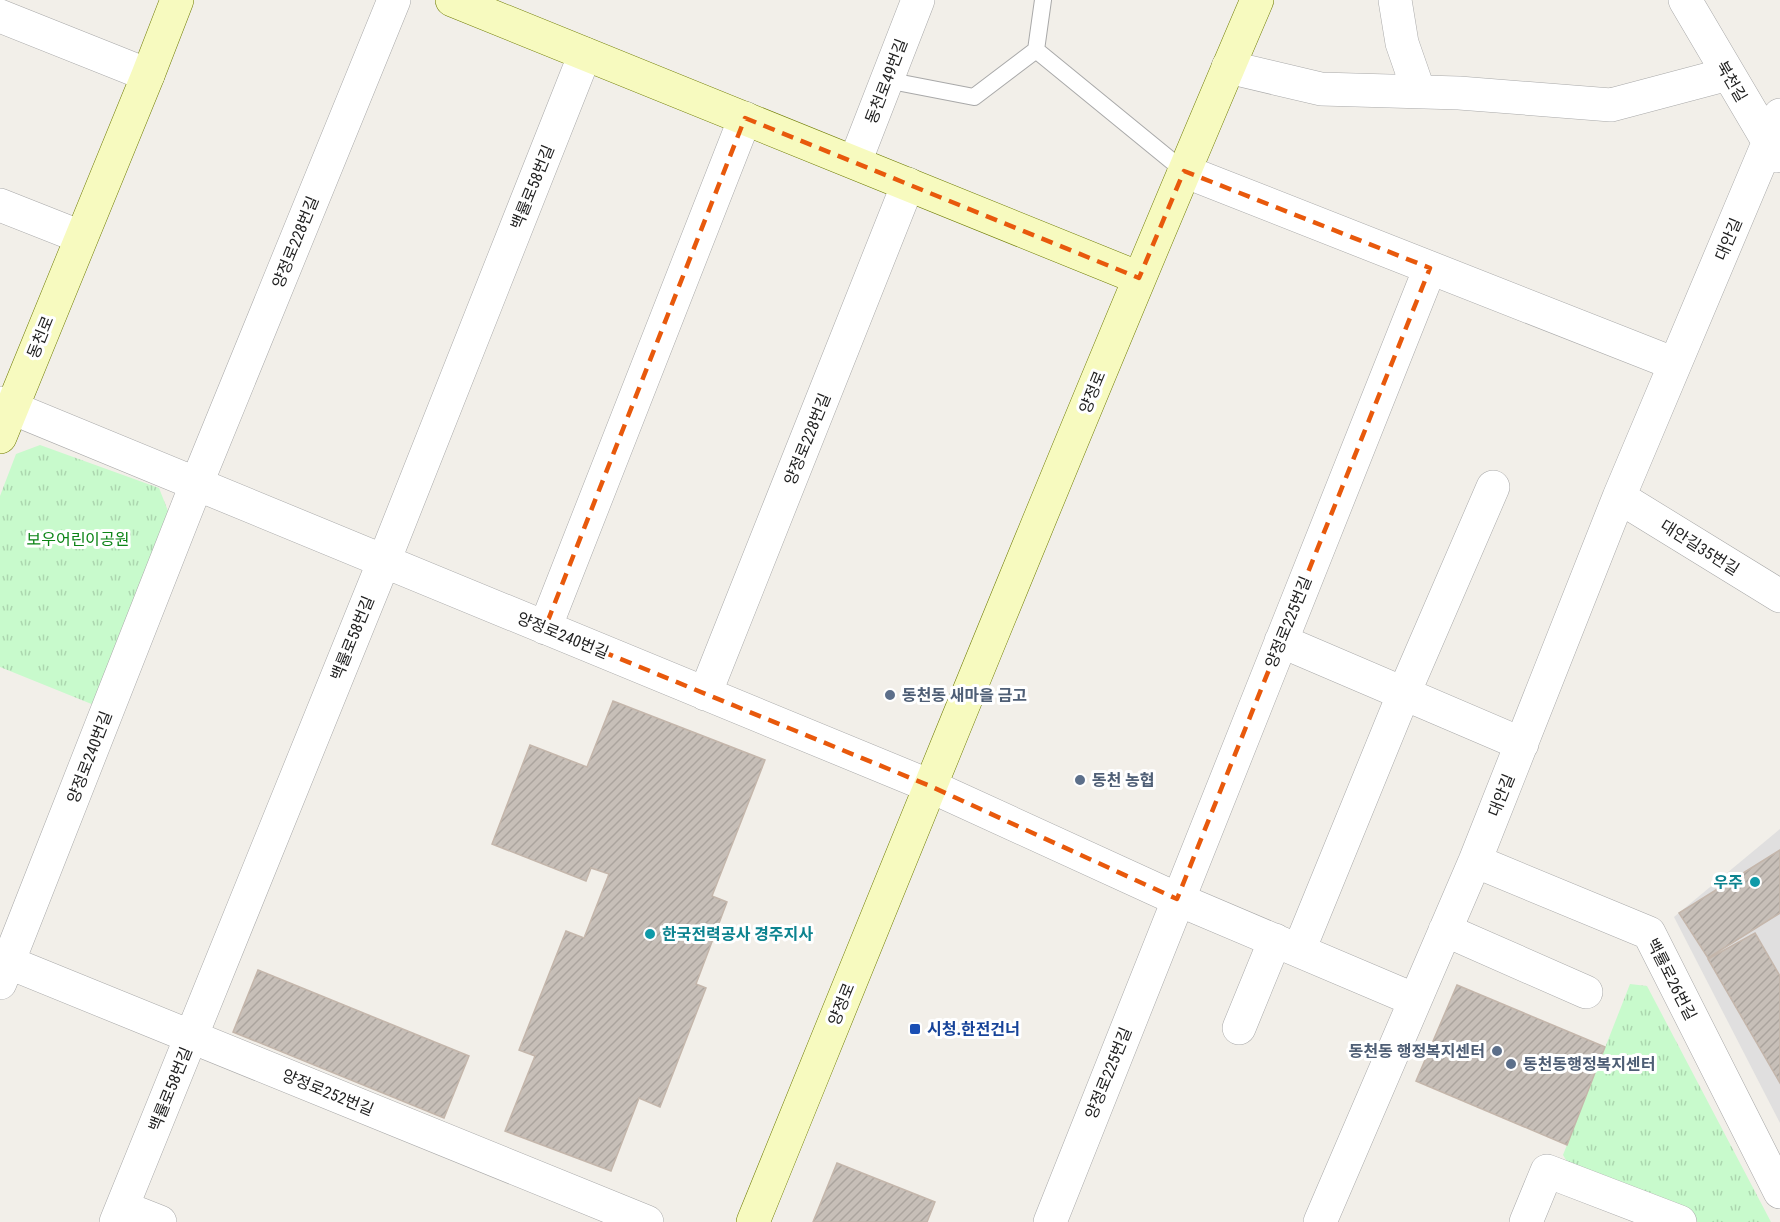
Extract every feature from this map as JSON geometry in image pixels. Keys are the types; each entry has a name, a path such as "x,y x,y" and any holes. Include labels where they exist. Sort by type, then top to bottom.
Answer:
{"street":[{"name":"동천로","path":"4,416 81,237 177,0"},
{"name":"양정로228번길","path":"196,485 394,0"},
{"path":"452,0 1140,278"},
{"name":"동천로49번길","path":"855,162 918,0"},
{"name":"양정로","path":"753,1222 930,786 1257,0"},
{"path":"1395,0 1402,43 1419,92"},
{"name":"북천길","path":"1685,0 1728,74 1776,140"},
{"path":"0,16 148,75"},
{"name":"백률로58번길","path":"119,1214 384,561 585,54"},
{"path":"1228,67 1321,89 1459,93 1611,105 1728,74"},
{"path":"545,628 745,118"},
{"name":"대안길","path":"1320,1222 1475,861 1674,364 1776,140"},
{"path":"1184,171 1674,364"},
{"name":"양정로228번길","path":"705,694 909,184"},
{"path":"0,205 81,237"},
{"name":"양정로225번길","path":"1050,1222 1430,268"},
{"name":"양정로240번길","path":"4,416 196,485 930,786"},
{"name":"양정로240번길","path":"3,968 196,485"},
{"path":"1239,1028 1287,945 1404,693 1493,487"},
{"name":"대안길35번길","path":"1619,497 1780,596"},
{"path":"1281,641 1522,744"},
{"path":"930,786 1178,898 1415,1000"},
{"name":"백률로26번길","path":"1475,861 1649,933 1780,1192"},
{"path":"1445,930 1586,992"},
{"name":"양정로252번길","path":"3,968 192,1037 647,1222"},
{"path":"1526,1222 1547,1171 1680,1222"},
{"path":"119,1214 160,1222"}],"lane":[{"path":"886,80 974,97 1036,50 1043,0"},
{"path":"1036,50 1184,171"}],"highlighted area":[{"path":"745,118 1139,278 1184,171 1430,268 1177,899 930,786 545,628"}],"shaded area":[{"path":"1780,829 1780,1123 1674,917"}],"green space":[{"name":"보우어린이공원","path":"40,445 159,488 170,516 94,705 0,667 0,496 16,454"},
{"path":"1630,984 1647,986 1771,1222 1690,1222 1572,1170 1563,1155"}],"building":[{"name":"한국전력공사 경주지사","path":"613,701 765,760 712,896 727,902 696,984 706,988 660,1107 639,1098 611,1171 505,1131 535,1056 519,1050 566,931 584,938 609,874 591,868 586,881 492,844 530,745 587,767"},
{"name":"우주","path":"1780,850 1780,913 1708,958 1679,913"},
{"name":"우주","path":"1755,933 1780,976 1780,1083 1708,959"},
{"path":"258,970 469,1056 444,1118 233,1032"},
{"name":"동천동행정복지센터","path":"1457,985 1605,1047 1567,1145 1416,1081"},
{"path":"837,1163 935,1202 927,1222 813,1222"}],"place":[{"name":"동천동 새마을 금고","path":"890,695"},
{"name":"동천 농협","path":"1080,780"},
{"name":"우주","path":"1755,882"},
{"name":"한국전력공사 경주지사","path":"650,934"},
{"name":"시청.한전건너","path":"915,1029"},
{"name":"동천동 행정복지센터","path":"1497,1051"},
{"name":"동천동행정복지센터","path":"1511,1064"}]}
